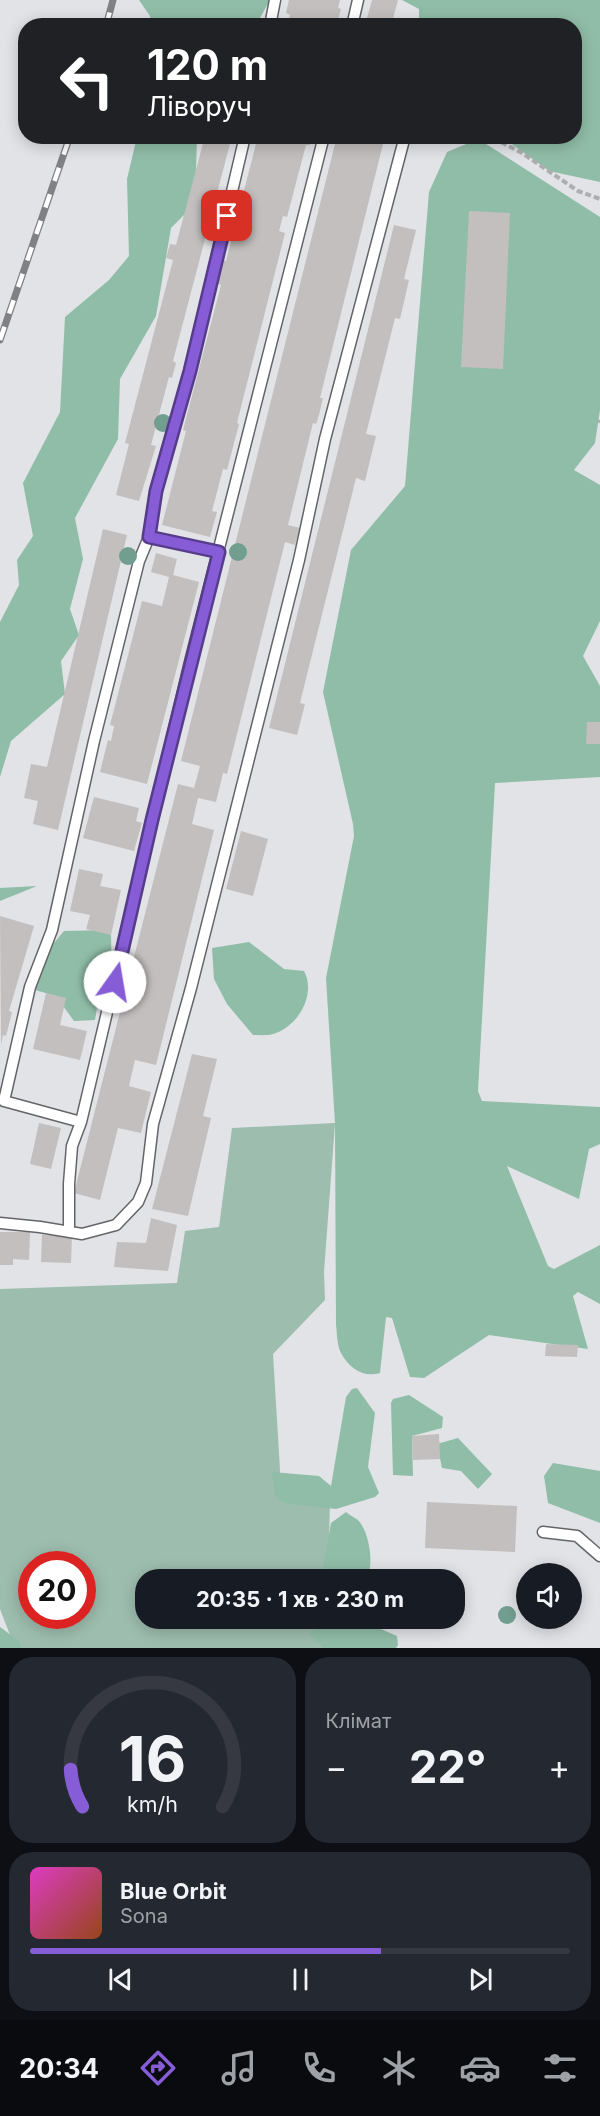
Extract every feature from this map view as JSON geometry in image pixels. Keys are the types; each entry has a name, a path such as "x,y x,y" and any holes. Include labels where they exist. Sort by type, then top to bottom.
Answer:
{"lane":[{"path":"272,18 275,0"},
{"path":"354,18 358,0"},
{"path":"81,1122 2,1106 30,987 52,930 94,741 139,561 149,537 156,491 190,371 243,144"},
{"path":"69,1232 72,1146 81,1122 152,820 322,144"},
{"path":"0,1223 82,1234 117,1225 138,1202 146,1183 153,1124 191,988 299,560 328,428 403,144"},
{"path":"149,537 219,552"},
{"path":"543,1532 577,1536 600,1556"}],"path":[{"path":"502,144 522,153 578,190 600,199"}],"green space":[{"path":"139,0 270,0 260,18 150,18"},
{"path":"402,0 600,0 600,182 549,171 512,144 582,144 582,18 419,18 419,9"},
{"path":"135,144 197,144 195,204 171,228 156,316 120,379 118,439 75,518 83,559 70,609 79,635 61,661 65,694 11,741 0,777 0,622 19,585 17,560 33,536 23,483 60,412 65,317 109,280 129,256 127,179"},
{"path":"466,144 486,144 600,217 600,410 595,443 574,470 600,485 600,621 583,656 600,686 600,777 495,783 478,1091 482,1101 600,1107 600,1144 589,1149 579,1199 507,1166 548,1266 554,1269 600,1245 600,1304 578,1292 573,1296 588,1349 489,1335 424,1378 410,1377 392,1318 386,1317 380,1373 362,1373 352,1367 341,1353 338,1343 335,1123 326,978 354,836 323,692 351,550 405,486 429,192 447,152"},
{"path":"37,886 0,901 0,888"},
{"path":"108,930 111,935 112,981 99,997 95,1020 74,1021 56,996 35,990 33,968 64,931"},
{"path":"249,942 284,969 304,971 307,980 307,998 304,1007 292,1023 274,1034 253,1035 227,1004 214,979 212,948"},
{"path":"335,1123 324,1272 325,1300 273,1354 282,1503 330,1501 328,1569 135,1569 135,1629 326,1629 324,1648 15,1648 0,1609 0,1289 177,1283 185,1231 219,1227 232,1128"},
{"path":"357,1388 375,1413 368,1467 379,1493 375,1497 336,1509 283,1503 275,1495 272,1472 319,1476 331,1486 346,1397 352,1389"},
{"path":"409,1395 443,1417 442,1428 412,1436 413,1476 393,1475 391,1403 393,1399"},
{"path":"458,1438 492,1474 478,1489 461,1471 442,1468 437,1444"},
{"path":"553,1463 600,1471 600,1523 548,1503 544,1476"},
{"path":"346,1512 358,1520 370,1549 370,1569 323,1569 331,1523"},
{"path":"0,1627 19,1641 21,1648 0,1648"},
{"path":"315,1629 381,1629 397,1636 398,1645 396,1648 323,1648 310,1634"}],"building":[{"path":"289,0 340,0 339,18 289,18 290,15 286,13"},
{"path":"372,0 398,0 393,18 367,18"},
{"path":"203,144 230,144 173,361 176,363 172,378 169,377 151,445 156,446 139,501 116,495 129,444 125,443 173,260 166,258 170,244 176,245"},
{"path":"256,144 310,144 306,145 287,217 283,216 279,231 285,233 227,470 223,469 212,511 217,512 210,537 162,525 186,431 183,430 221,285 217,283 223,260 226,261"},
{"path":"335,144 383,144 320,398 323,398 319,415 316,424 313,423 288,525 300,528 295,545 285,542 227,774 223,773 216,802 198,798 192,824 214,830 156,1065 135,1060 129,1086 151,1092 141,1133 118,1128 100,1200 74,1193 178,784 194,788 200,766 181,761"},
{"path":"469,211 510,213 503,369 461,367"},
{"path":"394,225 416,230 404,279 409,280 400,319 395,318 366,434 376,436 365,481 356,478 300,703 305,704 297,735 269,728"},
{"path":"103,529 127,535 58,830 33,824 38,801 24,798 31,764 47,767"},
{"path":"156,553 177,559 173,575 199,582 147,784 100,772 108,740 111,741 114,726 110,725 142,601 162,606 169,577 151,572"},
{"path":"587,722 600,722 600,744 586,744"},
{"path":"94,797 139,808 136,821 142,823 134,851 83,838"},
{"path":"241,831 268,839 253,896 226,889"},
{"path":"79,869 103,874 100,886 121,890 111,935 86,929 90,915 70,911"},
{"path":"0,916 34,926 9,1011 12,1012 6,1036 3,1035 1,1045"},
{"path":"46,993 66,998 60,1025 87,1031 80,1060 33,1049"},
{"path":"192,1054 217,1059 203,1116 211,1118 188,1216 152,1209"},
{"path":"39,1123 61,1128 51,1169 30,1164"},
{"path":"151,1218 177,1225 168,1271 114,1267 117,1242 146,1243"},
{"path":"0,1232 30,1232 29,1260 13,1259 13,1265 0,1265"},
{"path":"42,1235 72,1236 71,1263 41,1262"},
{"path":"546,1344 578,1345 577,1357 545,1356"},
{"path":"439,1434 440,1459 413,1460 412,1436"},
{"path":"427,1502 517,1506 515,1552 425,1548"}],"railway":[{"path":"108,18 113,0"},
{"path":"0,340 67,144"}],"route":[{"path":"115,982 190,662 219,552 149,537 156,491 190,371 227,216"}]}
